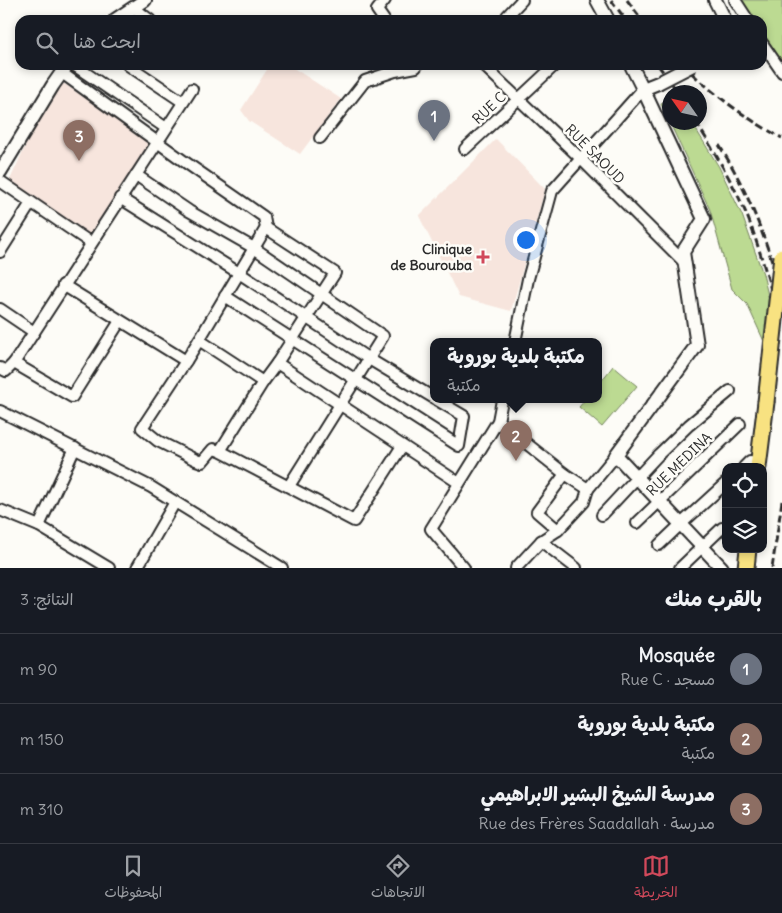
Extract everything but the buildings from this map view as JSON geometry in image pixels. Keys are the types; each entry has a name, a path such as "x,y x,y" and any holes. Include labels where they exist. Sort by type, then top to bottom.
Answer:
{"main road":[{"path":"751,463 782,256"},
{"path":"746,568 748,553"}],"street":[{"path":"123,15 145,0"},
{"path":"380,15 376,10 385,0"},
{"path":"507,15 522,0"},
{"path":"597,0 603,15"},
{"path":"715,0 722,15"},
{"path":"735,0 745,15"},
{"path":"134,8 143,15"},
{"path":"767,50 782,72"},
{"path":"0,172 64,70"},
{"path":"66,70 157,142 264,216 266,228 186,361 142,428 158,441 202,462 213,449 220,451 354,521 402,446"},
{"path":"81,70 166,128"},
{"path":"135,70 183,102"},
{"path":"320,138 365,81 400,70"},
{"name":"RUE SAOUD","path":"488,70 686,263"},
{"name":"RUE C","path":"465,150 550,70"},
{"path":"516,568 541,541 558,530 584,502 588,489 616,455 697,345 683,252 704,219 634,70"},
{"path":"516,338 528,279 552,191 643,89 683,70"},
{"path":"0,368 6,371 14,363 192,89"},
{"path":"136,175 189,211 254,248 384,336 289,486"},
{"path":"0,181 91,244"},
{"path":"120,198 239,273 369,359 430,396"},
{"path":"0,252 31,203"},
{"path":"220,451 335,273 266,228"},
{"path":"63,285 186,361"},
{"path":"225,296 459,446 464,416 442,403"},
{"path":"0,309 34,332"},
{"path":"14,363 72,397 120,321"},
{"path":"199,340 263,382"},
{"path":"276,363 458,483"},
{"path":"602,515 659,454 689,425 730,391"},
{"path":"464,568 431,529 498,420 501,403"},
{"path":"0,411 151,487 282,568"},
{"path":"498,420 565,474 588,489"},
{"name":"RUE MEDINA","path":"637,523 740,424"},
{"path":"39,526 74,448"},
{"path":"616,455 722,568"},
{"path":"558,530 537,512 565,474"},
{"path":"659,545 722,487"},
{"path":"138,568 175,502"},
{"path":"0,510 39,526 109,568"},
{"path":"680,568 722,528"},
{"path":"541,541 576,568"}],"shaded area":[{"path":"267,70 297,70 341,99 300,154 249,121 241,110"},
{"path":"57,79 152,141 91,235 9,182"},
{"name":"Clinique de Bourouba","path":"496,139 545,189 511,311 459,297 419,216"}],"green space":[{"path":"742,0 782,0 782,62 767,39 767,15 752,15"},
{"path":"673,130 696,130 719,167 742,215 763,274 773,317 768,350 747,304 732,289 710,210"},
{"path":"613,366 637,386 602,427 579,407 582,403 602,403 602,380"}],"railway":[{"path":"611,0 622,15"},
{"path":"627,0 638,15"},
{"path":"662,70 673,85"},
{"path":"688,70 730,105 755,123 782,138"},
{"path":"701,130 743,205 771,289 782,332"},
{"path":"719,145 748,198 770,255 782,293"},
{"path":"772,568 782,501"}],"place":[{"name":"Mosquée","path":"434,141"},
{"name":"مدرسة الشيخ البشير الابراهيمي","path":"79,161"},
{"name":"Clinique de Bourouba","path":"483,257"},
{"name":"مكتبة بلدية بوروبة","path":"516,461"}]}
